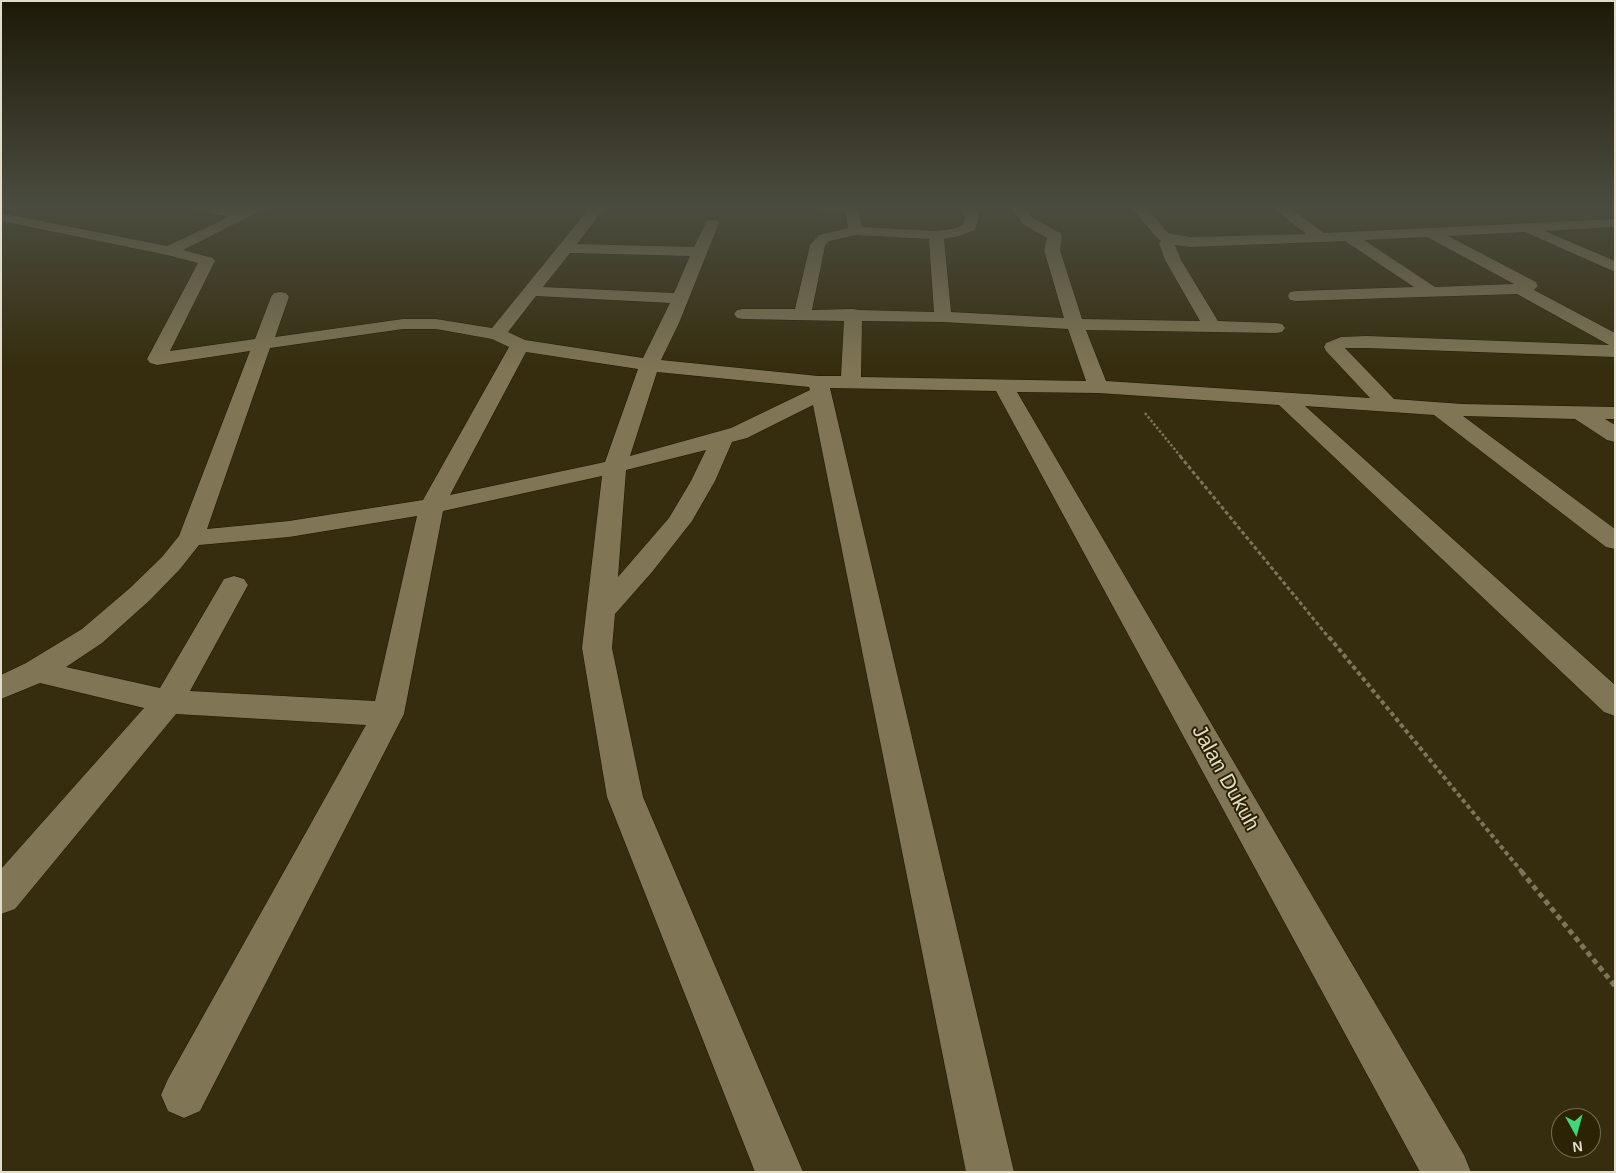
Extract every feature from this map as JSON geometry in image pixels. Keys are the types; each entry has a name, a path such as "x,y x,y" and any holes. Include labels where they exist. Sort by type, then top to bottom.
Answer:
{"street":[{"path":"206,261 157,359 403,324 444,325 508,340 649,365 830,386 1003,385 1098,387 1462,410 1615,413"},
{"path":"184,1095 388,714 432,506 530,291 554,261"},
{"path":"696,261 649,365 615,466 597,648 625,797 779,1172"},
{"path":"803,313 815,261"},
{"path":"938,261 943,317"},
{"path":"1055,261 1075,324 1098,387"},
{"path":"1173,261 1212,327"},
{"path":"1385,261 1432,292"},
{"path":"1296,296 1520,289 1530,286 1483,261"},
{"path":"1601,261 1615,267"},
{"path":"1520,289 1615,341"},
{"path":"530,291 680,298"},
{"path":"1,688 37,671 92,636 140,594 171,563 191,538 280,296"},
{"path":"743,314 853,314 1075,324 1276,328"},
{"path":"853,314 830,386 990,1172"},
{"path":"1386,404 1333,347 1341,343 1367,342 1615,351"},
{"name":"Jalan Dukuh","path":"1003,385 1447,1172"},
{"path":"191,538 290,529 432,506 615,466 739,433 791,408 830,386"},
{"path":"1285,399 1615,704"},
{"path":"1437,407 1615,541"},
{"path":"1579,412 1615,435"},
{"path":"600,612 644,566 679,521 703,481 723,438"},
{"path":"1,897 168,702 234,585"},
{"path":"37,671 168,702 388,714"}],"path":[{"path":"1125,389 1615,986"}]}
